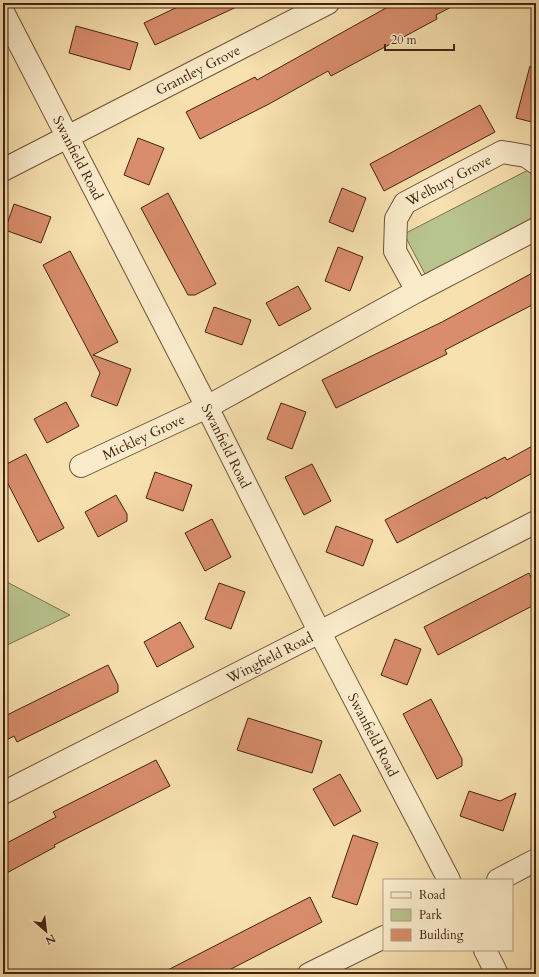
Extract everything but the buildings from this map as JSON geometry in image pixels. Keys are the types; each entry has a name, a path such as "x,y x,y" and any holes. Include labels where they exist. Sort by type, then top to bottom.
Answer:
{"street":[{"name":"Grantley Grove","path":"3,170 328,3"},
{"name":"Swanfield Road","path":"3,12 207,407 319,631 448,879"},
{"name":"Welbury Grove","path":"416,291 395,251 396,219 405,203 502,152 526,156 536,163"},
{"path":"207,407 416,291 536,229"},
{"name":"Mickley Grove","path":"81,466 207,407"},
{"name":"Wingfield Road","path":"3,793 536,522"},
{"path":"500,879 536,860"},
{"path":"309,974 383,937"},
{"path":"486,951 497,974"}],"green space":[{"path":"532,168 536,177 536,222 427,278 404,234"},
{"path":"3,580 70,615 3,647"}]}
